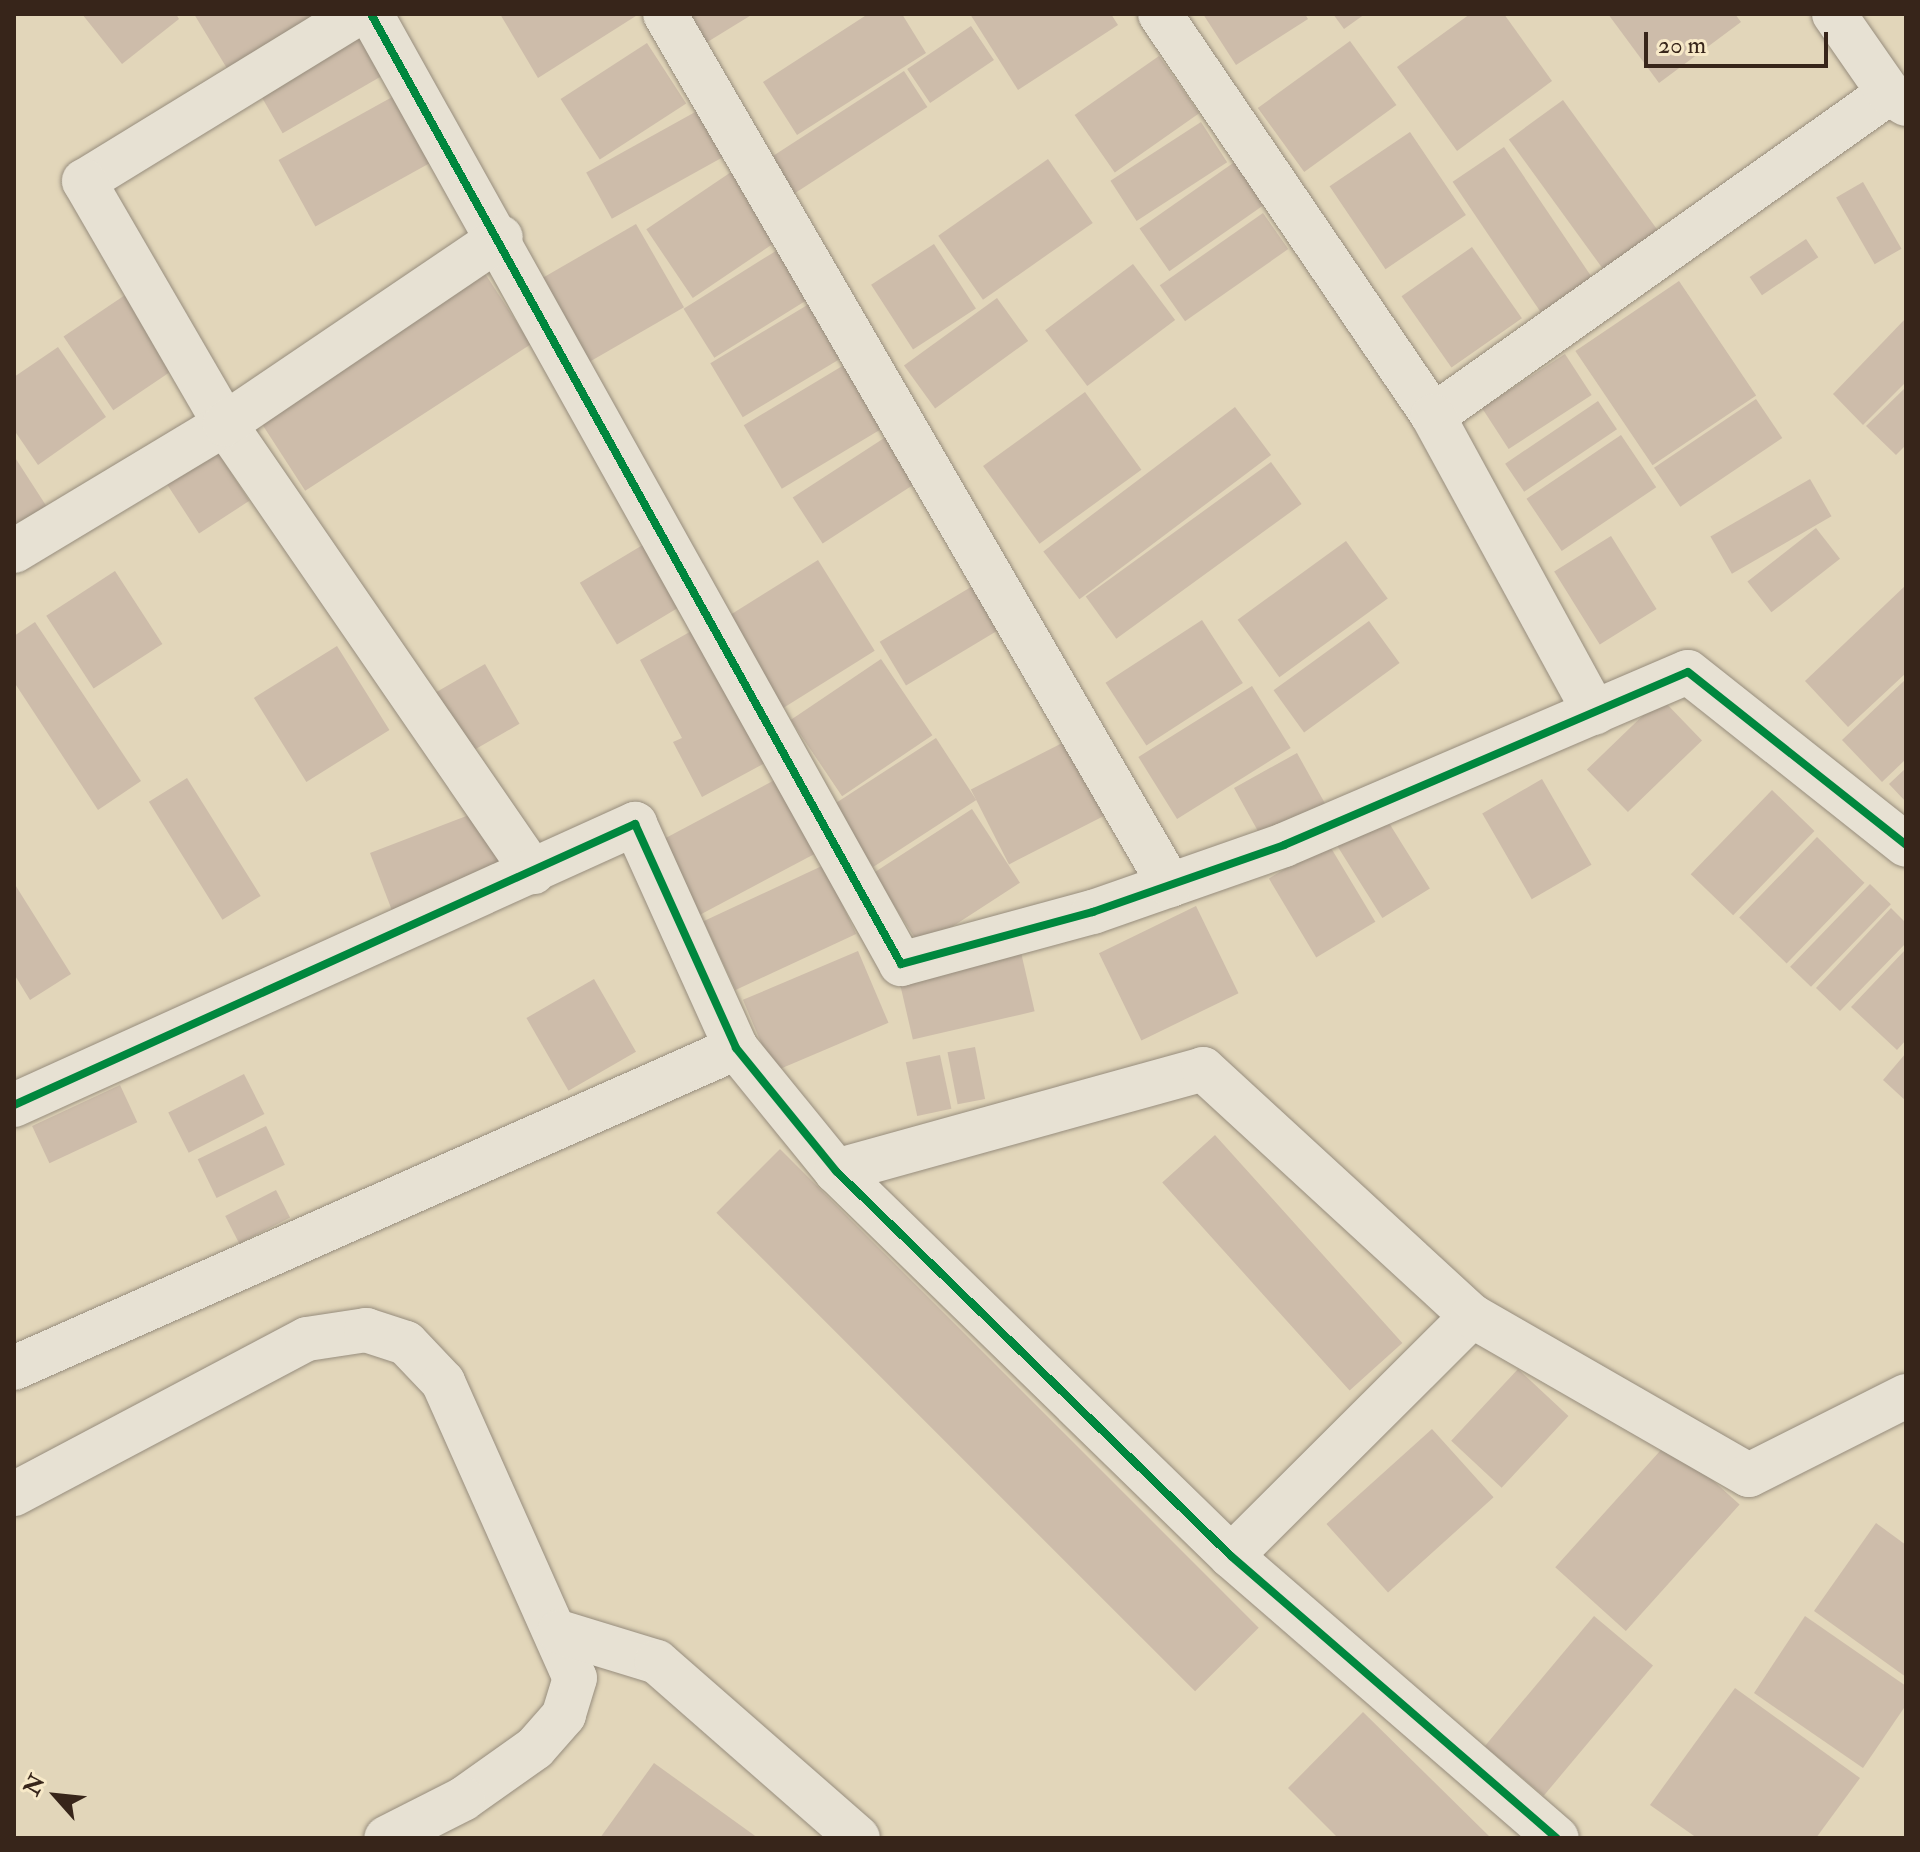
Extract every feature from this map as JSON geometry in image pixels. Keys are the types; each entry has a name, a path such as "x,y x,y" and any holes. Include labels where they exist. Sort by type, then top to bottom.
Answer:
{"street":[{"path":"357,14 84,181 225,424 533,872"},
{"path":"371,14 501,237 901,964 1170,885 1284,845 1688,672 1906,845"},
{"path":"665,14 1170,885"},
{"path":"1160,14 1433,416 1595,713"},
{"path":"1433,416 1897,99 1834,14"},
{"path":"14,551 225,424 501,237"},
{"path":"14,1105 635,824 736,1048 836,1171 1231,1556 1557,1838"},
{"path":"14,1368 736,1048"},
{"path":"836,1171 1203,1069 1472,1316 1749,1475 1906,1396"},
{"path":"1231,1556 1472,1316"},
{"path":"14,1494 307,1339 366,1330 406,1343 443,1382 559,1632 575,1678 564,1715 464,1818 386,1838"},
{"path":"559,1632 657,1662 858,1838"}],"building":[{"path":"82,14 176,14 179,19 122,64"},
{"path":"194,14 313,14 318,22 231,75"},
{"path":"500,14 639,14 538,78"},
{"path":"675,14 753,14 696,49"},
{"path":"868,14 902,14 926,53 797,135 763,82"},
{"path":"970,14 1111,14 1118,25 1018,90"},
{"path":"1203,14 1305,14 1308,19 1236,65"},
{"path":"1333,14 1365,14 1344,29"},
{"path":"1470,14 1504,14 1552,81 1457,151 1397,67"},
{"path":"1608,14 1735,14 1741,22 1659,83"},
{"path":"971,26 994,60 930,103 907,69"},
{"path":"365,28 390,71 283,133 258,90"},
{"path":"1350,41 1396,105 1304,172 1258,108"},
{"path":"647,43 686,103 600,159 561,99"},
{"path":"1159,56 1199,113 1115,172 1075,115"},
{"path":"904,71 927,107 794,194 771,158"},
{"path":"394,96 431,162 315,226 279,160"},
{"path":"1563,100 1659,232 1605,271 1509,139"},
{"path":"706,106 732,152 612,219 586,172"},
{"path":"1201,122 1227,162 1137,221 1110,181"},
{"path":"1410,132 1466,215 1386,269 1330,186"},
{"path":"1504,147 1593,280 1542,314 1453,182"},
{"path":"1246,154 1276,197 1169,271 1140,229"},
{"path":"1048,159 1093,223 983,300 938,236"},
{"path":"740,166 786,235 693,298 646,229"},
{"path":"1863,182 1902,249 1875,264 1836,198"},
{"path":"1263,213 1288,249 1185,321 1160,285"},
{"path":"636,224 684,307 584,365 536,282"},
{"path":"1806,239 1818,257 1762,295 1750,277"},
{"path":"787,244 818,293 714,358 684,309"},
{"path":"934,244 976,309 913,349 871,285"},
{"path":"1472,247 1522,318 1451,368 1402,296"},
{"path":"1133,264 1175,320 1087,386 1045,330"},
{"path":"484,272 531,344 305,491 258,419"},
{"path":"1679,281 1756,395 1653,465 1575,351"},
{"path":"134,289 184,363 113,410 64,337"},
{"path":"997,298 1028,341 935,408 904,366"},
{"path":"814,301 846,355 743,417 710,363"},
{"path":"1906,318 1906,382 1863,425 1833,394"},
{"path":"58,347 106,417 38,465 14,430 14,377"},
{"path":"1565,354 1592,395 1509,449 1482,408"},
{"path":"844,365 882,428 782,489 744,425"},
{"path":"1906,387 1906,445 1896,455 1866,426"},
{"path":"1085,392 1141,470 1039,544 983,466"},
{"path":"1756,399 1782,438 1680,507 1654,468"},
{"path":"1598,401 1617,429 1524,492 1505,464"},
{"path":"1235,407 1271,455 1079,599 1043,551"},
{"path":"895,431 925,477 823,544 793,497"},
{"path":"1621,435 1656,487 1562,551 1526,499"},
{"path":"215,448 249,501 199,534 165,481"},
{"path":"14,456 47,507 14,528"},
{"path":"1271,462 1302,504 1116,639 1086,597"},
{"path":"1810,479 1832,516 1732,574 1710,536"},
{"path":"1816,528 1840,559 1771,612 1747,582"},
{"path":"1611,536 1657,609 1600,644 1554,572"},
{"path":"651,540 688,602 617,644 580,583"},
{"path":"1346,541 1388,598 1279,677 1238,620"},
{"path":"818,560 875,651 778,711 721,620"},
{"path":"115,571 162,644 94,689 46,616"},
{"path":"986,578 1012,622 906,686 880,642"},
{"path":"1906,585 1906,673 1848,727 1805,681"},
{"path":"1202,620 1243,683 1146,746 1106,683"},
{"path":"1369,621 1400,663 1304,732 1274,690"},
{"path":"35,622 141,781 98,810 14,682 14,636"},
{"path":"695,629 767,762 702,797 673,742 682,738 640,660"},
{"path":"337,646 389,730 306,782 254,698"},
{"path":"881,659 932,735 842,796 791,720"},
{"path":"485,664 520,724 470,752 436,692"},
{"path":"1906,679 1906,759 1882,782 1842,740"},
{"path":"1252,686 1291,748 1177,819 1138,757"},
{"path":"1661,698 1702,740 1628,812 1587,770"},
{"path":"1076,736 1114,811 1009,864 971,790"},
{"path":"936,738 976,800 873,867 833,805"},
{"path":"1297,753 1328,808 1265,843 1234,788"},
{"path":"1906,768 1906,802 1889,784"},
{"path":"784,775 823,849 697,916 658,842"},
{"path":"187,778 261,896 222,920 149,802"},
{"path":"1542,779 1592,865 1532,899 1482,814"},
{"path":"1772,790 1814,831 1733,915 1691,874"},
{"path":"1379,807 1430,888 1382,918 1332,837"},
{"path":"972,809 1020,883 921,947 873,873"},
{"path":"482,810 504,868 392,911 370,853"},
{"path":"1817,837 1864,883 1787,963 1739,918"},
{"path":"1328,843 1375,922 1316,957 1269,879"},
{"path":"824,865 856,934 736,990 703,921"},
{"path":"14,883 71,974 30,1000 14,974"},
{"path":"1870,884 1891,904 1811,987 1790,967"},
{"path":"1196,906 1239,993 1141,1041 1099,953"},
{"path":"1891,908 1906,923 1906,943 1840,1011 1816,988"},
{"path":"1020,948 1035,1011 913,1039 898,976"},
{"path":"1906,949 1906,1040 1897,1050 1851,1007"},
{"path":"858,951 888,1023 773,1072 743,1000"},
{"path":"594,979 636,1052 568,1091 526,1018"},
{"path":"975,1047 985,1099 958,1104 948,1052"},
{"path":"1906,1053 1906,1101 1883,1080"},
{"path":"940,1055 951,1109 917,1116 906,1062"},
{"path":"244,1074 264,1114 189,1153 168,1113"},
{"path":"120,1085 137,1122 49,1163 32,1126"},
{"path":"266,1126 285,1165 217,1198 198,1159"},
{"path":"1215,1135 1402,1343 1350,1391 1162,1183"},
{"path":"780,1149 1259,1628 1195,1691 716,1213"},
{"path":"276,1190 290,1218 239,1243 225,1216"},
{"path":"1518,1369 1568,1416 1502,1488 1451,1441"},
{"path":"1432,1429 1494,1497 1388,1592 1326,1524"},
{"path":"1669,1441 1740,1505 1626,1631 1555,1567"},
{"path":"1876,1523 1906,1545 1906,1677 1814,1611"},
{"path":"1594,1616 1653,1665 1544,1796 1485,1746"},
{"path":"1805,1616 1906,1686 1906,1705 1863,1768 1754,1693"},
{"path":"1735,1688 1860,1778 1816,1838 1697,1838 1650,1805"},
{"path":"1363,1712 1491,1838 1338,1838 1288,1788"},
{"path":"654,1763 758,1838 600,1838"}],"cycle path":[{"path":"371,14 901,964 1093,912 1284,845 1688,672 1906,845"},
{"path":"14,1105 635,824 736,1048 836,1171 1231,1556 1557,1838"}]}
